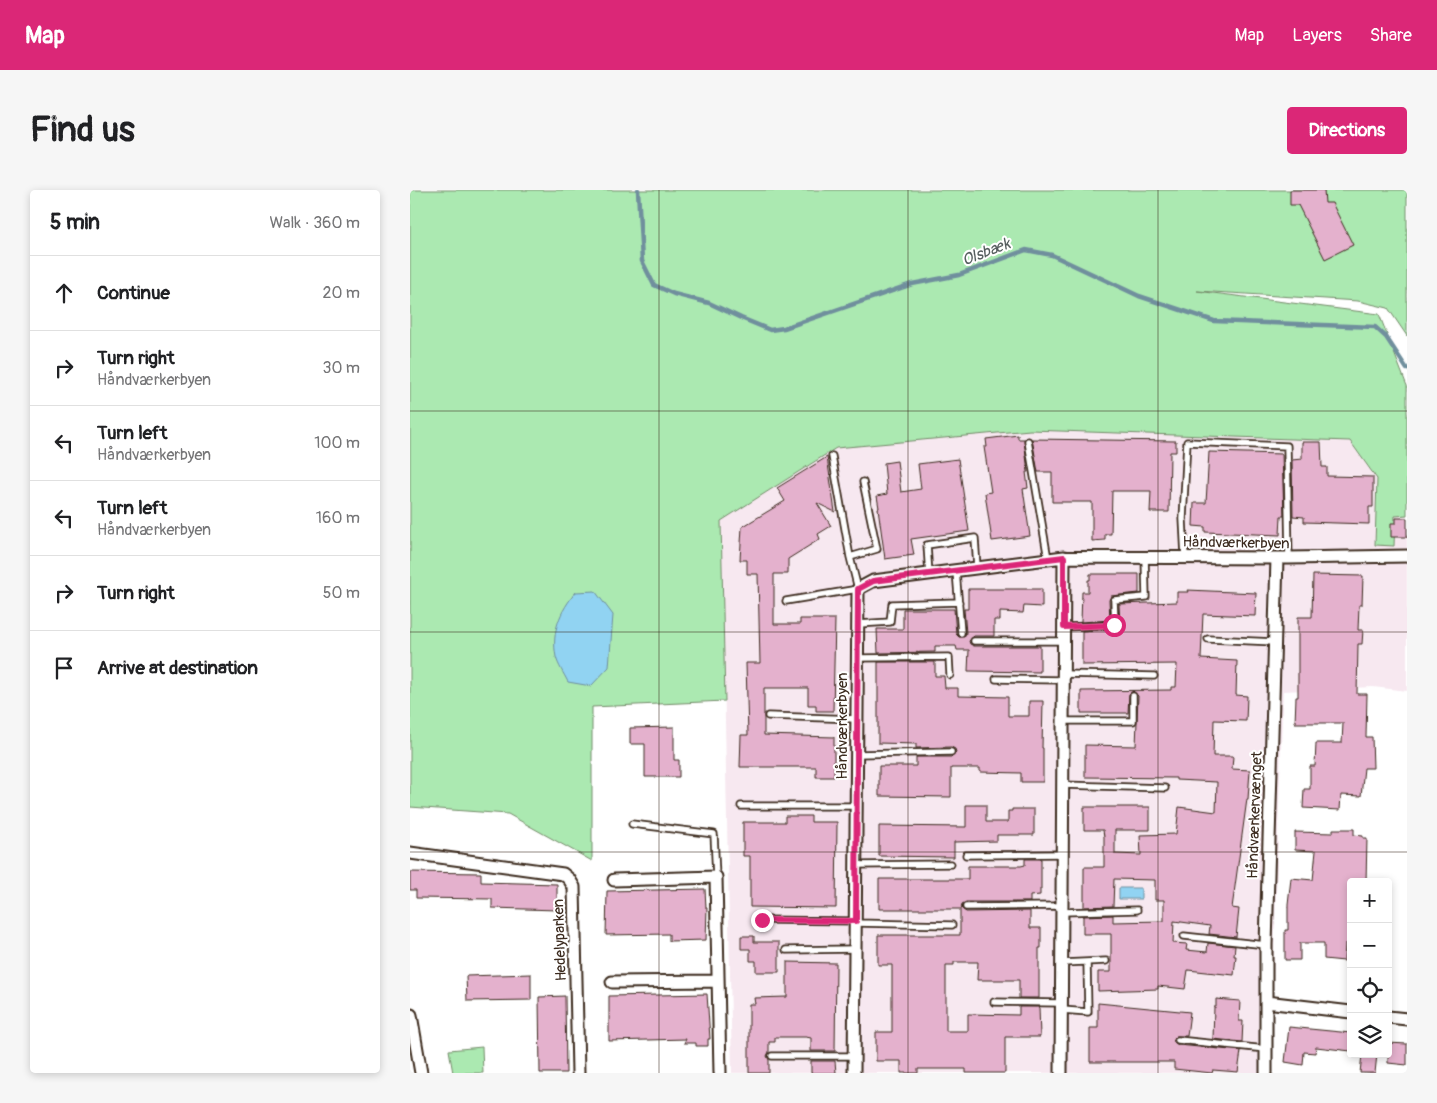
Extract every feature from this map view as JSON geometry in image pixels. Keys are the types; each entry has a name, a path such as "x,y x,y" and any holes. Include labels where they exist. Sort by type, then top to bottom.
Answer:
{"street":[{"name":"Håndværkerbyen","path":"854,1073 858,589 873,581 1064,557 1283,558 1407,556"},
{"path":"1061,1073 1064,557"},
{"name":"Håndværkervænget","path":"1266,1073 1266,945 1275,642 1283,558"},
{"name":"Hedelyparken","path":"410,853 563,874 570,879 574,887 578,1073"},
{"path":"614,880 716,878 720,1073"},
{"path":"612,982 718,981"},
{"path":"1266,1002 1347,1012"},
{"path":"411,1015 420,1073"},
{"path":"1392,1017 1407,1019"}],"lane":[{"path":"1028,441 1048,559"},
{"path":"1185,557 1183,519 1187,442 1287,446 1283,558"},
{"path":"786,601 858,589 850,557 832,456"},
{"path":"850,557 877,549 863,482"},
{"path":"929,575 927,545 975,538 977,567"},
{"path":"1064,627 1114,625 1114,600 1146,598 1145,557"},
{"path":"956,572 961,633"},
{"path":"858,624 890,622 892,604 959,602"},
{"path":"1208,638 1275,642"},
{"path":"974,640 1064,640"},
{"path":"858,658 949,657 950,675"},
{"path":"996,679 1154,676"},
{"path":"1063,721 1133,721 1133,696"},
{"path":"768,716 857,719"},
{"path":"857,754 951,752"},
{"path":"1063,785 1165,788"},
{"path":"741,806 857,806"},
{"path":"632,824 714,834 716,878"},
{"path":"966,856 1062,854"},
{"path":"856,865 950,864"},
{"path":"966,907 1136,910"},
{"path":"762,920 952,925"},
{"path":"1184,936 1266,945"},
{"path":"786,950 855,949"},
{"path":"1062,963 1106,961"},
{"path":"994,1002 1062,1007 1088,1012 1087,962"},
{"path":"1178,1040 1266,1049"},
{"path":"772,1056 854,1056"}],"shaded area":[{"path":"1030,430 1350,441 1377,479 1375,545 1395,516 1407,515 1407,691 1373,687 1283,691 1270,1073 732,1073 721,521 836,448"}],"green space":[{"path":"410,190 1407,190 1407,336 1388,308 1358,301 1197,291 1379,314 1407,386 1407,515 1395,516 1394,546 1375,545 1377,479 1350,441 1030,430 836,448 721,521 725,701 592,707 592,861 508,814 410,807"},
{"path":"482,1047 483,1073 453,1073 449,1050"}],"water":[{"path":"595,591 613,615 609,667 591,686 568,682 556,657 555,639 561,614 576,592"},
{"path":"1119,888 1141,888 1141,899 1119,899"}],"building":[{"path":"1290,190 1324,190 1325,203 1332,203 1353,245 1325,259 1298,205 1290,205"},
{"path":"1018,435 1018,439 1024,439 1028,472 1026,472 1028,488 1023,489 1030,536 992,541 985,493 991,492 984,447 987,447 986,439"},
{"path":"1032,439 1176,441 1176,452 1170,452 1169,512 1150,512 1151,491 1112,491 1111,534 1105,534 1105,540 1092,541 1092,502 1052,502 1052,472 1038,472"},
{"path":"1302,442 1321,442 1322,467 1327,467 1327,476 1373,477 1373,507 1369,507 1369,524 1304,522 1304,517 1293,516 1292,460 1302,459"},
{"path":"1209,452 1282,454 1284,516 1281,516 1280,535 1205,532 1205,527 1193,526 1194,503 1206,503"},
{"path":"827,457 835,512 817,503 831,526 818,534 820,539 788,559 788,574 774,574 774,624 800,624 800,619 835,619 833,711 816,711 816,705 808,705 808,688 764,688 764,735 834,737 834,777 816,777 816,767 740,767 741,735 748,735 746,663 760,663 758,574 747,574 747,560 740,560 742,527 785,501 777,488"},
{"path":"958,459 969,531 911,539 914,555 885,559 877,496 887,494 884,463 897,461 901,492 921,489 918,464"},
{"path":"1396,518 1407,518 1407,537 1391,537 1391,523 1396,523"},
{"path":"1090,574 1139,574 1139,593 1111,596 1109,600 1110,620 1081,622 1082,592 1088,592"},
{"path":"1313,575 1363,576 1362,605 1359,605 1358,630 1363,630 1362,644 1358,644 1357,694 1367,694 1366,737 1372,737 1373,768 1364,768 1361,796 1341,795 1340,810 1303,808 1304,789 1310,789 1310,766 1315,766 1316,743 1342,743 1343,723 1295,723 1296,697 1298,697 1298,617 1312,617"},
{"path":"968,589 1042,589 1042,607 1024,606 1023,613 1000,612 1000,620 994,620 994,636 974,636 969,641 974,646 1040,646 1040,672 968,671 969,650 957,650 956,646 935,646 935,652 878,653 877,629 903,629 903,609 954,609 956,634 959,637 964,637 966,633 964,609 968,609"},
{"path":"1187,590 1256,593 1255,616 1203,614 1201,659 1237,661 1236,695 1247,696 1246,721 1214,720 1213,756 1233,756 1232,769 1250,770 1248,799 1232,908 1239,909 1236,937 1209,934 1210,926 1174,921 1173,943 1187,944 1186,950 1207,952 1208,943 1235,946 1234,975 1188,970 1185,989 1158,986 1158,989 1098,991 1098,972 1111,972 1111,934 1083,934 1083,916 1113,915 1113,922 1164,921 1164,900 1155,900 1155,880 1114,879 1113,906 1084,907 1084,867 1104,867 1104,837 1103,830 1084,830 1084,807 1150,807 1150,830 1115,830 1115,854 1141,855 1140,835 1176,834 1179,807 1216,812 1217,782 1176,780 1176,778 1085,777 1085,745 1136,746 1138,696 1133,691 1129,694 1128,713 1081,713 1081,691 1171,690 1171,687 1176,687 1177,664 1082,665 1082,631 1118,629 1120,625 1119,604 1177,602 1177,592 1188,592"},
{"path":"878,662 935,662 935,676 944,676 945,688 958,688 958,696 1008,697 1008,716 1029,716 1029,701 1043,701 1043,782 1021,782 1021,773 980,772 980,768 951,768 951,797 879,796 879,766 916,766 916,757 951,757 956,752 951,747 916,748 916,744 878,743"},
{"path":"674,727 674,760 679,760 679,777 645,777 645,744 630,744 630,728"},
{"path":"966,805 986,805 986,822 1008,822 1008,811 1012,811 1012,809 1034,809 1034,835 997,835 997,841 954,842 954,857 879,856 879,826 966,827"},
{"path":"785,816 811,816 811,822 837,822 836,908 750,907 750,856 743,856 743,822 785,822"},
{"path":"1333,829 1354,829 1354,835 1367,838 1366,878 1347,878 1347,944 1345,944 1344,961 1324,959 1324,943 1300,943 1300,960 1285,960 1285,930 1288,930 1291,878 1313,880 1316,851 1295,850 1295,832 1333,833"},
{"path":"1025,859 1041,859 1040,895 1030,896 1030,902 966,902 962,904 961,908 966,912 1030,911 1030,928 1041,928 1039,998 1019,998 1019,980 977,980 978,962 954,962 954,965 946,965 946,1031 968,1031 968,1014 1019,1015 1019,1007 1039,1007 1040,1037 1005,1037 1005,1073 966,1073 966,1069 918,1069 918,1073 901,1073 901,1061 876,1061 876,1032 892,1032 892,965 878,965 878,935 960,935 960,909 879,909 879,879 968,879 968,866 1021,866 1025,865"},
{"path":"410,872 481,873 481,882 557,884 557,910 492,908 492,899 416,898 416,890 410,890"},
{"path":"705,889 707,908 706,940 669,941 669,934 606,935 607,891"},
{"path":"741,936 754,936 754,942 779,942 779,972 756,972 756,961 750,961 750,949 741,949"},
{"path":"787,962 836,963 835,1051 811,1051 811,1038 775,1037 775,1042 769,1042 767,1056 769,1060 769,1073 749,1073 749,1004 755,1004 754,998 787,997"},
{"path":"531,974 531,1000 467,1001 466,976"},
{"path":"707,994 710,1039 708,1039 708,1046 684,1043 686,1039 609,1041 609,996"},
{"path":"565,996 566,1073 540,1073 539,997"},
{"path":"1216,999 1240,1001 1239,1021 1243,1021 1242,1042 1213,1039"},
{"path":"1098,1003 1190,1012 1187,1036 1176,1036 1173,1039 1174,1042 1178,1045 1241,1051 1238,1072 1213,1070 1212,1073 1174,1069 1174,1062 1090,1062 1090,1028 1098,1028"},
{"path":"1289,1027 1347,1033 1347,1051 1316,1047 1315,1053 1304,1052 1303,1065 1285,1062"},
{"path":"1392,1043 1407,1044 1407,1065 1388,1063 1388,1058 1392,1058"},
{"path":"1362,1058 1377,1058 1375,1073 1360,1073"},
{"path":"811,1061 835,1061 836,1073 811,1073"}],"waterway":[{"name":"Olsbæk","path":"638,190 642,261 654,285 674,294 709,303 770,330 784,328 912,284 959,275 1026,250 1052,255 1139,296 1214,321 1375,327 1386,337 1407,369"}],"route":[{"path":"762,920 856,921 858,589 873,581 1064,557 1064,627 1114,625"}]}
